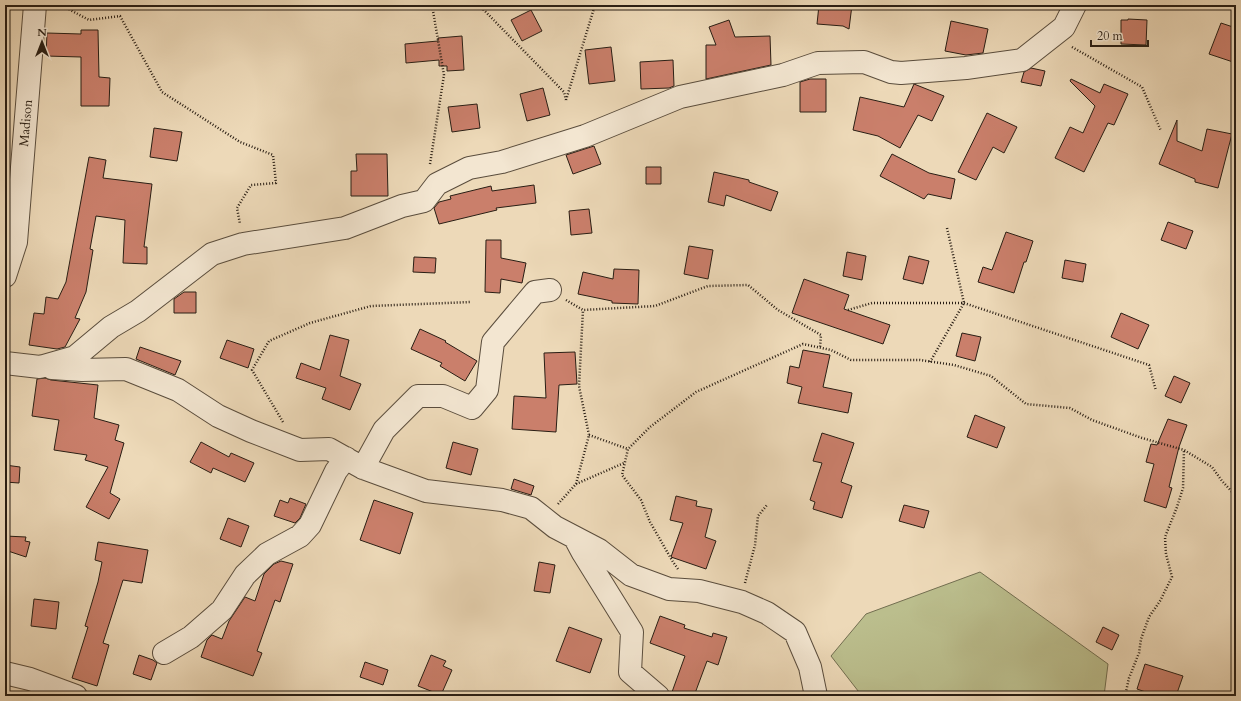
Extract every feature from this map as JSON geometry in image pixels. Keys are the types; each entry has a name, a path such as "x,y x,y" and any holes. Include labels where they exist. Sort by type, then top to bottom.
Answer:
{"street":[{"name":"Madison","path":"5,276 16,242 12,194 35,5"},
{"path":"40,367 75,357 111,327 138,311 212,254 243,244 345,228 402,206 424,201 437,184 469,168 502,162 585,136 680,97 783,75 818,63 864,62 891,72 901,73 966,68 1022,60 1064,27 1075,5"},
{"path":"164,653 191,637 222,610 245,575 267,554 300,536 310,525 336,471 355,463 384,430 418,396 444,396 472,408 487,390 493,342 535,292 550,290"},
{"path":"5,362 40,367 82,370 126,369 178,390 218,416 251,431 300,450 329,449 355,463 426,491 502,500 531,508 555,527 598,550 631,575 669,589 699,591 742,602 767,613 795,632 810,667 816,696"},
{"path":"575,538 632,632 630,672 658,696"},
{"path":"5,673 30,679 76,696"}],"path":[{"path":"62,5 89,20 120,16 162,92 240,142 273,155 276,183 251,185 237,208 243,244"},
{"path":"429,169 444,75 432,5"},
{"path":"479,5 564,92 566,100 595,5"},
{"path":"1052,36 1142,87 1161,131"},
{"path":"930,362 964,303 947,228"},
{"path":"550,290 583,310 655,306 708,286 748,285 778,310 821,335 820,348"},
{"path":"284,424 252,370 269,341 310,323 371,306 471,302"},
{"path":"848,310 872,303 964,303 1149,365 1156,391"},
{"path":"576,484 589,435 580,386 583,310"},
{"path":"699,591 673,562 650,522 641,500 622,475 628,449 650,427 696,392 803,344 831,350 851,360 930,362 954,365 991,376 1026,404 1070,408 1092,420 1142,438 1184,450 1212,467 1222,481 1236,496"},
{"path":"589,435 628,449"},
{"path":"1125,696 1129,678 1139,653 1141,639 1149,617 1160,601 1172,576 1166,554 1165,537 1183,488 1184,450"},
{"path":"545,519 576,484 624,464"},
{"path":"742,602 746,577 755,545 758,516 767,505"}],"green space":[{"path":"980,572 1108,664 1104,696 862,696 831,656 866,614"}],"building":[{"path":"819,5 852,5 849,29 843,26 817,24"},
{"path":"531,10 542,31 522,41 511,20"},
{"path":"729,20 735,37 770,36 771,65 706,79 706,45 716,45 709,27"},
{"path":"1121,20 1147,20 1146,45 1121,44"},
{"path":"951,21 988,29 983,53 966,55 945,51"},
{"path":"1221,23 1236,28 1236,63 1209,54"},
{"path":"81,30 98,30 99,77 110,78 109,106 81,106 81,57 46,56 47,33 81,34"},
{"path":"462,36 464,70 447,71 447,66 439,66 439,60 406,63 405,44 438,41 438,38"},
{"path":"611,47 615,81 589,84 585,50"},
{"path":"673,60 674,86 669,88 641,89 640,62"},
{"path":"1031,68 1045,71 1041,86 1021,82 1024,72"},
{"path":"810,79 826,79 826,112 800,112 800,82"},
{"path":"1071,79 1100,93 1104,84 1128,94 1114,125 1108,123 1084,172 1055,158 1070,127 1083,133 1095,106 1070,81"},
{"path":"914,84 944,96 932,121 918,115 900,148 878,136 853,130 860,97 904,107"},
{"path":"543,88 550,115 527,121 520,94"},
{"path":"477,104 480,128 452,132 448,107"},
{"path":"987,113 1017,127 1004,153 993,147 976,180 958,172"},
{"path":"1177,120 1177,141 1202,151 1207,129 1232,134 1218,188 1195,182 1195,179 1159,164"},
{"path":"154,128 182,132 177,161 150,157"},
{"path":"594,146 601,164 573,174 566,155"},
{"path":"356,154 387,154 388,196 351,196 351,171 357,171"},
{"path":"892,154 929,173 955,179 951,199 928,194 924,199 880,176"},
{"path":"89,157 106,160 103,178 152,184 144,247 147,247 147,264 123,263 125,220 96,216 90,249 93,250 86,292 75,318 80,319 65,347 57,349 29,345 34,313 44,314 46,297 58,299 66,282"},
{"path":"646,167 661,167 661,184 646,184"},
{"path":"714,172 749,180 749,182 778,192 771,211 726,195 724,206 708,202"},
{"path":"534,185 536,203 496,208 497,210 439,224 434,208 439,202 451,199 450,196 491,186 492,191"},
{"path":"589,209 592,233 571,235 569,211"},
{"path":"1168,222 1193,231 1186,249 1161,240"},
{"path":"1006,232 1033,241 1026,262 1024,262 1014,293 978,282 983,267 992,270"},
{"path":"486,240 501,240 501,258 526,263 522,283 501,279 500,293 485,292"},
{"path":"689,246 713,250 708,279 684,274"},
{"path":"847,252 866,256 862,280 843,276"},
{"path":"909,256 929,261 923,284 903,279"},
{"path":"414,257 436,258 435,273 413,272"},
{"path":"1065,260 1086,264 1083,282 1062,278"},
{"path":"614,269 639,270 638,304 612,303 612,301 578,294 583,272 613,279"},
{"path":"804,279 849,295 844,309 890,325 883,344 792,313"},
{"path":"184,292 196,292 196,313 174,313 174,299"},
{"path":"1121,313 1149,325 1138,349 1111,337"},
{"path":"420,329 446,341 445,342 477,361 465,381 440,366 442,363 411,349"},
{"path":"962,333 981,337 975,361 956,356"},
{"path":"330,335 349,340 340,376 361,384 350,410 322,399 326,388 296,378 301,363 320,370"},
{"path":"227,340 254,349 248,368 220,358"},
{"path":"140,347 181,361 175,375 136,359"},
{"path":"803,350 830,355 823,387 852,393 848,413 798,403 802,387 787,383 790,366 799,368"},
{"path":"575,352 577,384 559,385 556,432 512,429 514,396 546,398 544,353"},
{"path":"1174,376 1190,383 1181,403 1165,396"},
{"path":"45,378 98,385 94,418 119,425 115,440 124,443 110,493 120,499 109,519 86,507 108,467 85,460 87,455 54,450 59,420 32,416 37,379"},
{"path":"975,415 1005,427 997,448 967,437"},
{"path":"1168,419 1187,425 1179,447 1169,487 1172,488 1166,508 1144,501 1154,464 1146,462 1151,444 1157,445"},
{"path":"822,433 854,443 841,482 852,486 842,518 813,509 815,502 810,500 822,463 813,461"},
{"path":"201,442 229,457 231,453 254,463 245,482 213,468 211,473 190,462"},
{"path":"453,442 478,449 471,475 446,468"},
{"path":"5,465 20,467 19,483 5,482"},
{"path":"514,479 534,486 531,495 511,489"},
{"path":"676,496 697,501 696,506 712,509 705,537 716,541 706,569 671,557 683,523 670,520"},
{"path":"290,498 306,504 300,518 295,523 274,516 280,500 288,503"},
{"path":"374,500 413,513 400,554 360,540"},
{"path":"904,505 929,511 924,528 899,521"},
{"path":"228,518 249,526 241,547 220,539"},
{"path":"5,536 26,537 25,541 30,542 26,557 5,550"},
{"path":"98,542 148,550 142,583 123,580 103,643 109,645 97,686 72,678 88,627 85,626 98,582 102,562 95,560"},
{"path":"281,561 293,564 280,602 275,600 257,651 262,653 253,676 201,657 207,640 212,635 222,639 229,621 245,597 255,601 264,574 274,564"},
{"path":"539,562 555,565 550,593 534,591"},
{"path":"34,599 59,602 56,629 31,626"},
{"path":"660,616 685,625 684,628 712,637 713,633 727,637 718,665 707,661 694,696 681,696 672,692 685,656 650,643"},
{"path":"569,627 602,639 590,673 556,661"},
{"path":"1103,627 1119,635 1112,650 1096,642"},
{"path":"139,655 157,663 151,680 133,674"},
{"path":"431,655 446,661 443,666 452,670 441,695 418,686"},
{"path":"365,662 388,670 383,685 360,677"},
{"path":"1145,664 1183,676 1176,696 1157,696 1137,689"}]}
